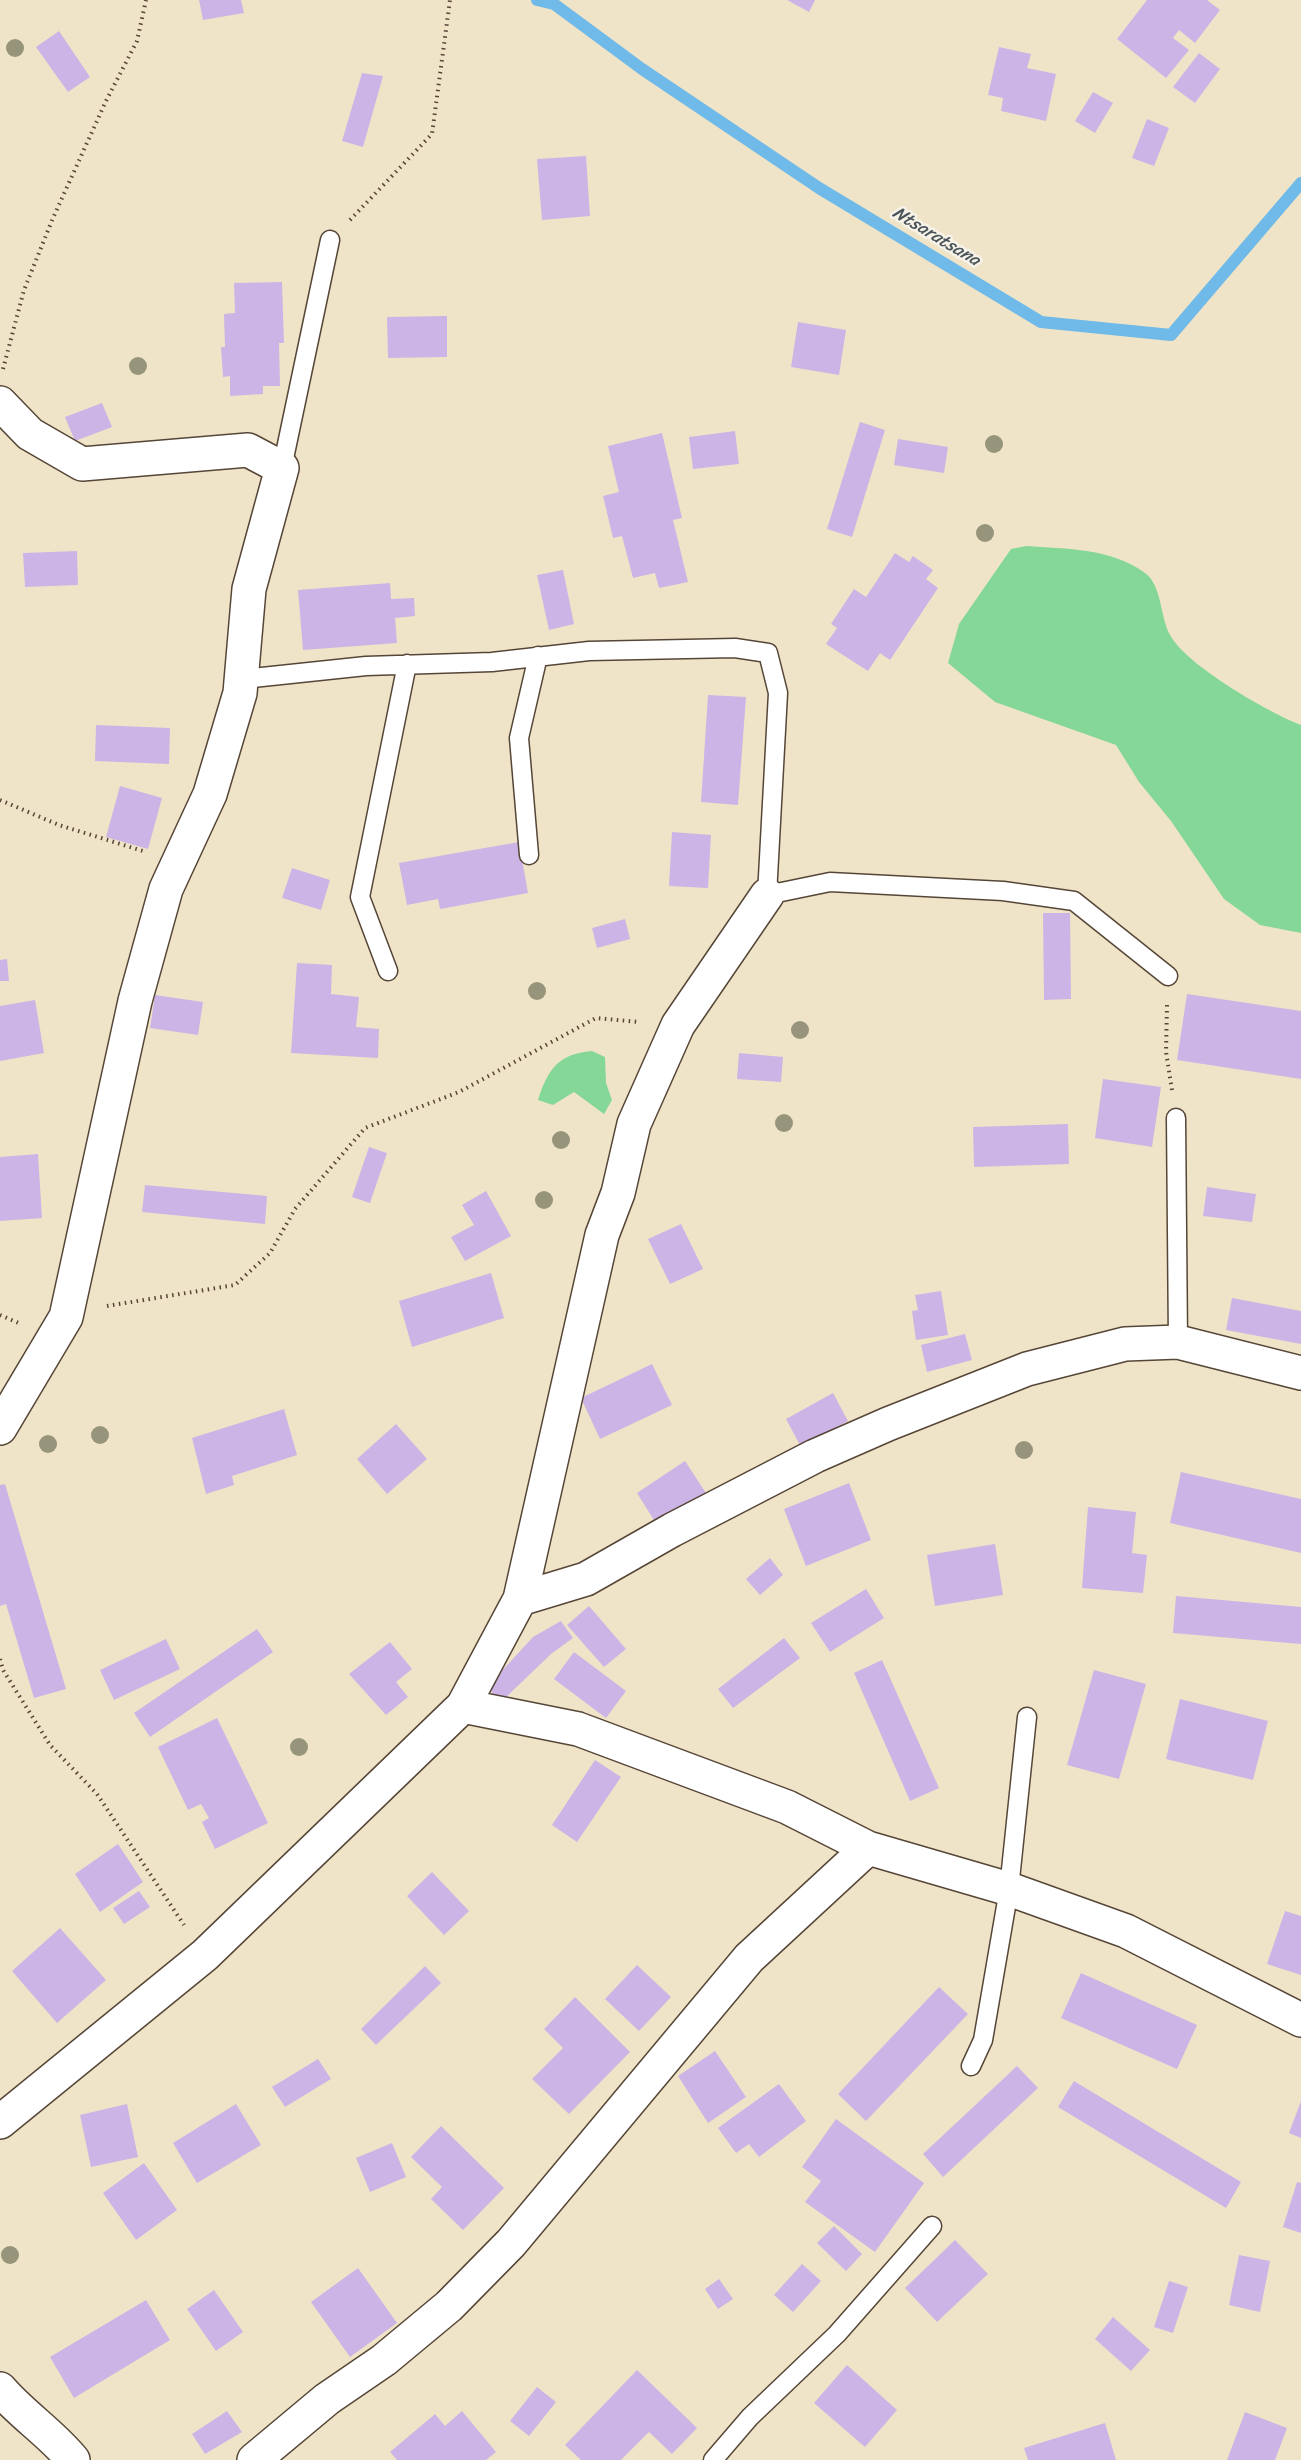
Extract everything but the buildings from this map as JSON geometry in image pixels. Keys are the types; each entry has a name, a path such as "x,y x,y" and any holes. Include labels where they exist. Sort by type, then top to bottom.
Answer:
{"street":[{"path":"0,403 30,434 82,464 248,450 282,468 249,589 243,679 210,794 166,889 135,1001 66,1317 0,1428"},
{"path":"0,2122 205,1955 463,1706 520,1599 602,1234 618,1193 634,1124 678,1025 767,895"},
{"path":"520,1599 586,1579 672,1530 815,1456 1027,1369 1125,1344 1178,1342 1301,1373"},
{"path":"463,1706 578,1729 787,1807 868,1848 1009,1888 1126,1931 1301,2020"},
{"path":"254,2460 327,2399 384,2360 449,2306 511,2243 748,1958 868,1848"},
{"path":"4,2403 56,2439 73,2460"}],"lane":[{"path":"282,468 330,240"},
{"path":"243,679 407,664 492,662 589,651 735,648 768,653 778,693 767,895 830,882 1003,891 1074,901 1168,976"},
{"path":"529,855 519,738 538,656"},
{"path":"388,971 360,897 407,664"},
{"path":"1176,1118 1178,1342"},
{"path":"970,2066 983,2040 1009,1888 1027,1717"},
{"path":"713,2460 750,2417 837,2334 932,2226"}],"path":[{"path":"0,381 24,290 91,133 137,41 146,0"},
{"path":"330,240 432,134 450,0"},
{"path":"0,800 59,825 178,862"},
{"path":"1168,976 1166,1052 1176,1118"},
{"path":"112,1305 235,1285 270,1253 295,1209 365,1128 459,1092 596,1018 678,1025"},
{"path":"0,1659 3,1670 50,1745 97,1794 205,1955"}],"green space":[{"path":"1026,546 1073,549 1103,554 1132,565 1145,573 1155,585 1167,628 1179,647 1230,687 1269,710 1301,725 1301,933 1260,925 1224,899 1171,821 1139,782 1116,745 995,702 948,663 959,624 1011,549"},
{"path":"592,1051 605,1057 606,1083 612,1100 604,1114 574,1092 553,1105 538,1100 546,1080 556,1065 571,1056"}],"waterway":[{"name":"Ntsaratsana","path":"537,0 554,4 642,69 819,188 1041,322 1171,335 1301,183"}]}
